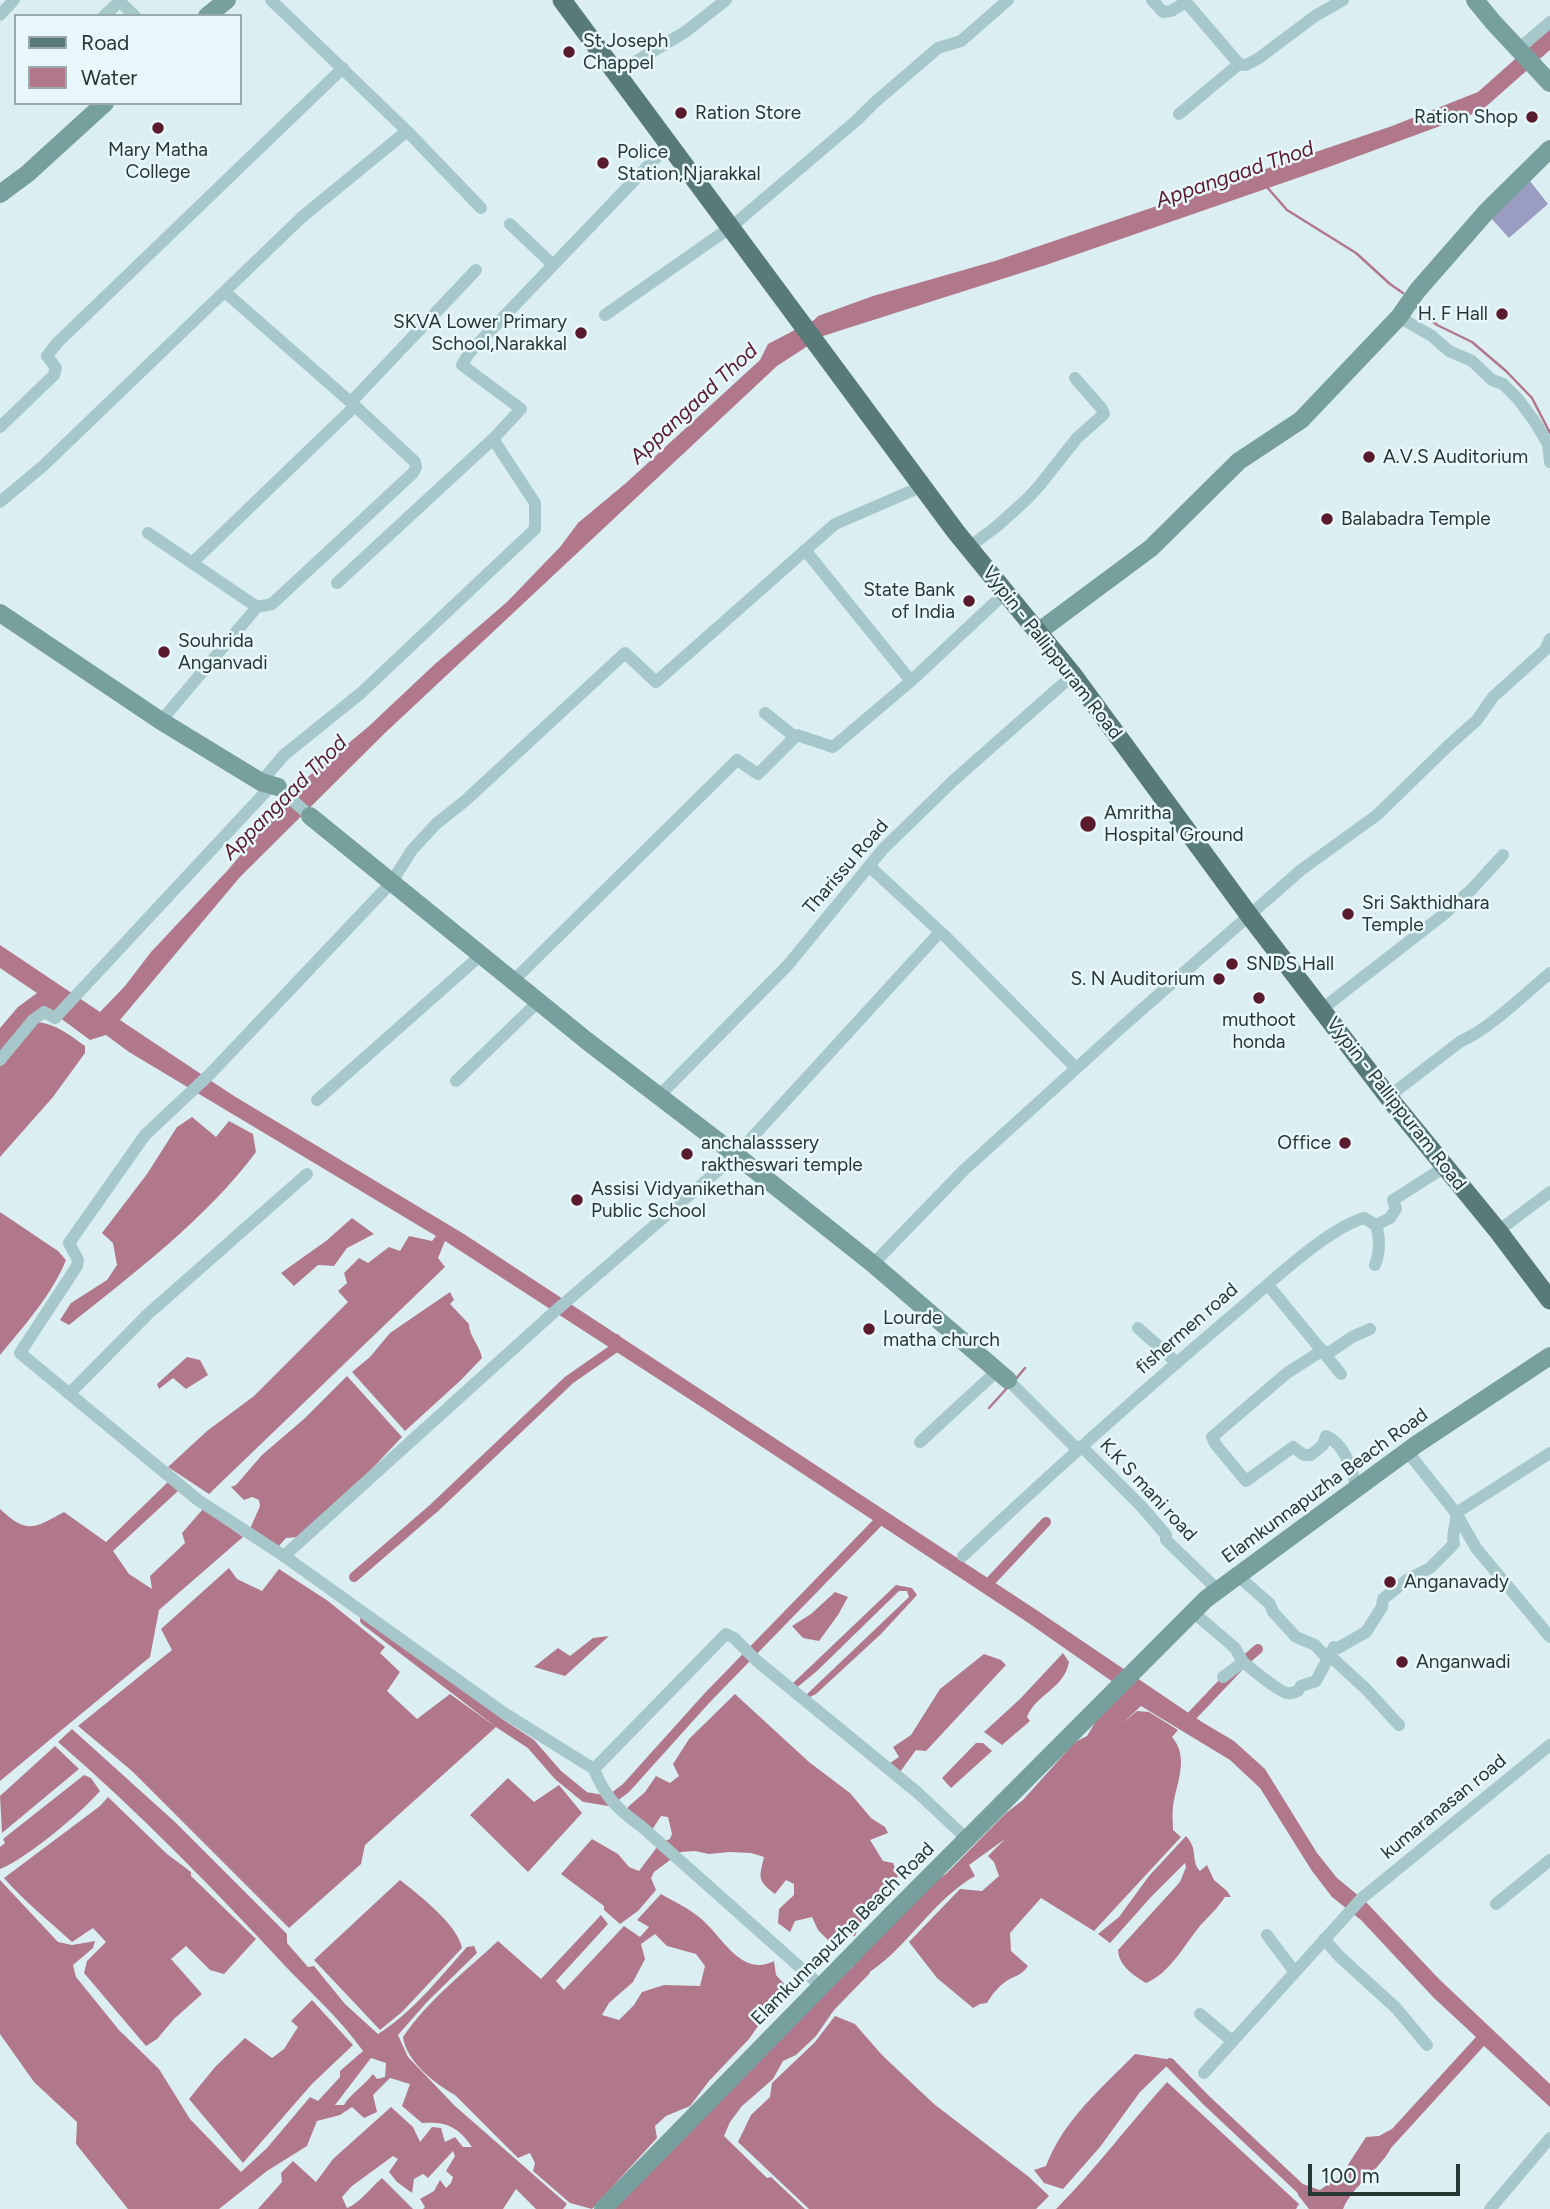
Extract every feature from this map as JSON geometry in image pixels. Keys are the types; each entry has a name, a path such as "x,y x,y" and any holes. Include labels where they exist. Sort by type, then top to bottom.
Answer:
{"main road":[{"name":"Vypin - Pallippuram Road","path":"562,0 969,547 1073,675 1249,915 1388,1097 1550,1300"}],"street":[{"path":"0,15 14,0"},
{"path":"210,14 227,0"},
{"path":"271,0 407,131 481,208"},
{"path":"619,77 635,62 685,32 726,0"},
{"path":"605,315 731,227 938,48 961,41 1008,0"},
{"path":"1152,0 1163,12 1171,11 1186,2 1239,64 1246,65 1342,0"},
{"path":"1475,0 1550,83"},
{"path":"106,14 119,1 133,14"},
{"path":"1522,53 1522,46 1550,22"},
{"path":"1179,114 1239,64"},
{"path":"0,427 57,371 47,356 57,343 343,68"},
{"path":"0,194 27,174 103,105"},
{"path":"0,502 43,466 302,217 407,131"},
{"path":"337,583 493,439 521,409 462,365 469,353 670,144"},
{"path":"1038,632 1151,548 1239,461 1301,420 1399,317 1417,291 1488,211 1550,149"},
{"path":"510,224 553,265"},
{"path":"192,563 353,404 476,270"},
{"path":"160,721 257,607 272,604 413,473 416,467 415,462 353,404 225,292"},
{"path":"1399,317 1432,336 1449,351 1472,361 1518,399 1548,444 1550,462"},
{"path":"969,547 996,527 1033,493 1077,438 1104,414 1075,378"},
{"path":"0,1060 33,1020 44,1012 55,1018 77,995 270,785 284,755 361,693 535,529 535,503 493,439"},
{"path":"821,1986 656,1839 618,1810 601,1788 594,1769 502,1711 284,1556 198,1500 20,1353 77,1266 78,1260 69,1243 145,1135 210,1074 391,883 412,850 436,824 466,800 625,653 656,682 835,524 923,486"},
{"path":"148,533 257,607"},
{"path":"805,550 911,681"},
{"path":"765,713 795,737 833,747 911,681 1005,593"},
{"path":"0,613 160,721 270,785 587,1041 660,1095 873,1264 1007,1379 920,1442"},
{"path":"873,1264 964,1170 1076,1068 1249,915 1328,849 1377,815 1478,720 1493,696 1545,650 1548,642"},
{"name":"Tharissu Road","path":"660,1095 788,965 883,849 954,779 1073,675"},
{"path":"513,981 737,760 758,774 797,736"},
{"path":"1322,1009 1443,915 1472,889 1503,855"},
{"path":"869,866 940,932 1076,1068"},
{"path":"284,1556 553,1313 736,1155 940,932"},
{"path":"317,1100 481,955"},
{"path":"1388,1097 1461,1041 1491,1023 1550,974"},
{"path":"456,1081 538,1002"},
{"path":"1375,1265 1378,1252 1376,1225 1390,1218 1396,1209 1393,1200 1445,1167"},
{"path":"69,1394 148,1314 307,1174"},
{"path":"1497,1231 1550,1192"},
{"name":"fishermen road","path":"962,1556 1079,1447 1292,1264 1351,1222 1364,1218 1376,1225"},
{"path":"1268,1285 1341,1374"},
{"path":"1138,1328 1177,1363"},
{"path":"1357,1488 1352,1467 1342,1448 1326,1436 1323,1446 1311,1455 1304,1455 1293,1447 1246,1481 1212,1437 1287,1373 1370,1329"},
{"name":"Elamkunnapuzha Beach Road","path":"603,2209 1193,1612 1218,1590 1407,1451 1550,1356"},
{"name":"K.K S mani road","path":"1007,1379 1142,1507 1166,1535 1166,1540 1218,1590"},
{"path":"1407,1451 1456,1513 1476,1548 1550,1637"},
{"path":"1456,1513 1550,1453"},
{"path":"1193,1612 1235,1648 1245,1663 1269,1680 1272,1686 1287,1694 1298,1691 1301,1686 1316,1681 1334,1647 1338,1648 1366,1632 1382,1607 1383,1599 1397,1586 1430,1568 1447,1553 1454,1544 1452,1536 1457,1521 1456,1513"},
{"path":"1238,1576 1270,1604 1273,1612 1296,1637 1314,1645 1328,1656 1366,1689 1399,1725"},
{"path":"594,1769 726,1634 918,1793 967,1839"},
{"path":"1223,1677 1245,1663"},
{"name":"kumaranasan road","path":"1324,1939 1362,1898 1550,1745"},
{"path":"1496,1904 1550,1860"},
{"path":"1267,1935 1294,1971"},
{"path":"1204,2073 1324,1939 1396,2008 1427,2045"},
{"path":"1200,2014 1232,2041"},
{"path":"1490,2209 1550,2138"}],"shaded area":[{"path":"1530,181 1548,204 1509,238 1489,216"}],"water":[{"path":"1550,28 1550,50 1481,111 1046,265 823,336 777,366 385,733 240,877 120,1020 234,1096 464,1234 1234,1741 1265,1769 1317,1853 1337,1878 1365,1901 1439,1979 1550,2084 1550,2107 1484,2046 1391,2148 1347,2200 1343,2209 1309,2209 1298,2195 1297,2182 1320,2190 1342,2174 1366,2137 1379,2136 1392,2129 1476,2037 1434,1998 1361,1920 1332,1897 1312,1871 1260,1788 1230,1760 1141,1706 1123,1723 1137,1711 1149,1712 1178,1730 1172,1737 1180,1753 1181,1762 1173,1807 1173,1830 1181,1837 1094,1931 1041,1898 1010,1933 1011,1951 1028,1966 993,1993 987,2003 973,2008 937,1978 909,1942 960,1889 982,1891 999,1876 994,1862 988,1856 1005,1839 969,1865 975,1876 942,1902 892,1954 838,1992 836,2007 816,2036 796,2055 783,2061 773,2079 742,2106 730,2122 724,2136 767,2178 771,2177 805,2209 608,2209 710,2112 840,1975 852,1968 858,1957 932,1884 1023,1800 1075,1742 1087,1736 1123,1689 1027,1622 445,1241 438,1258 445,1267 209,1494 168,1467 207,1431 254,1396 348,1302 338,1291 347,1283 344,1273 359,1258 368,1263 389,1247 400,1251 409,1236 432,1241 436,1236 129,1052 106,1035 90,1040 44,1006 0,1056 0,1028 18,1007 37,993 0,968 0,945 100,1012 125,986 151,952 227,871 303,781 368,727 507,602 560,547 578,523 626,483 760,360 768,344 818,316 873,296 995,261 1392,126 1478,92"},
{"path":"38,1022 51,1025 69,1035 85,1046 85,1053 53,1097 0,1157 0,1064"},
{"path":"192,1117 216,1137 229,1121 253,1134 256,1152 215,1200 168,1244 69,1325 60,1320 71,1303 107,1280 117,1265 113,1243 102,1233 147,1174 177,1127"},
{"path":"0,1212 58,1251 66,1260 45,1298 0,1355"},
{"path":"352,1218 374,1234 347,1248 334,1266 318,1265 294,1286 281,1273 326,1241"},
{"path":"450,1292 454,1300 450,1304 469,1324 482,1358 405,1431 352,1372 370,1357 390,1333"},
{"path":"187,1357 200,1360 208,1375 186,1389 173,1378 159,1389 157,1384"},
{"path":"347,1376 402,1437 364,1477 298,1537 286,1538 277,1548 250,1529 260,1506 259,1500 252,1497 244,1500 231,1487"},
{"path":"168,1482 178,1491 113,1551 129,1574 152,1589 150,1576 185,1543 182,1533 203,1509 243,1537 159,1610 150,1657 0,1781 0,1509 25,1526 38,1525 64,1512 106,1542"},
{"path":"229,1568 237,1579 262,1591 279,1569 328,1601 385,1647 380,1653 400,1672 387,1691 417,1719 450,1694 496,1727 365,1845 361,1864 289,1928 132,1771 78,1726 172,1650 161,1629"},
{"path":"896,1585 912,1588 917,1595 881,1634 816,1694 806,1699 805,1696 909,1597 907,1591 899,1591 795,1689 791,1685"},
{"path":"835,1592 848,1597 838,1615 819,1641 803,1638 792,1626 811,1614"},
{"path":"609,1636 565,1676 534,1667 558,1648 570,1656 593,1638"},
{"path":"1063,1653 1069,1662 1066,1671 1062,1679 1031,1709 1027,1717 1030,1721 1002,1745 984,1732 1020,1699"},
{"path":"984,1654 1001,1660 1006,1665 926,1751 916,1750 900,1772 890,1763 899,1757 893,1747 911,1735 940,1689"},
{"path":"735,1694 809,1762 850,1793 888,1833 870,1840 883,1861 893,1863 898,1876 863,1919 855,1936 846,1935 831,1943 818,1930 812,1917 795,1921 790,1932 778,1923 779,1909 794,1895 794,1884 786,1880 775,1894 762,1882 764,1857 751,1853 681,1852 654,1872 651,1878 656,1890 638,1911 620,1924 604,1910 604,1906 561,1874 592,1839 618,1854 629,1867 639,1871 660,1843 670,1839 672,1834 668,1817 661,1816 648,1836 628,1815 628,1807 645,1792 656,1776 670,1783 679,1776 673,1764 689,1739"},
{"path":"72,1729 175,1822 287,1934 287,1943 308,1967 314,1966 345,2004 378,2034 414,2005 467,1947 474,1946 477,1953 398,2035 408,2057 455,2106 567,2204 563,2209 536,2209 516,2189 503,2209 423,2209 425,2207 420,2199 434,2191 440,2180 446,2188 451,2183 453,2177 446,2171 455,2156 453,2151 428,2178 423,2174 414,2179 412,2193 389,2172 398,2159 393,2156 352,2186 342,2197 347,2208 352,2206 382,2178 413,2209 258,2209 282,2182 281,2173 293,2161 316,2182 333,2159 391,2107 413,2127 420,2142 432,2127 441,2128 445,2142 455,2137 463,2147 472,2147 451,2127 438,2123 422,2123 402,2106 410,2084 390,2078 373,2095 377,2112 364,2118 352,2107 340,2115 317,2121 307,2146 267,2171 219,2209 128,2209 76,2144 77,2122 34,2082 0,2034 0,1880 58,1942 72,1945 95,1941 93,1948 73,1965 76,1977 119,2030 159,2069 190,2119 241,2172 267,2148 310,2097 318,2101 340,2077 340,2071 363,2051 336,2018 204,1880 147,1823 58,1742","holes":["371,2058 386,2063 385,2077 377,2079 373,2074 344,2105 335,2105"]},
{"path":"976,1743 983,1743 992,1751 951,1788 942,1778"},
{"path":"55,1746 79,1769 2,1833 0,1796"},
{"path":"84,1775 91,1778 100,1791 53,1834 24,1856 0,1869 0,1847 5,1843 3,1839"},
{"path":"508,1778 534,1802 559,1785 582,1813 528,1872 470,1815"},
{"path":"108,1797 167,1854 191,1872 191,1876 256,1939 224,1974 210,1970 186,1946 171,1959 202,1994 174,2019 157,2039 146,2046 84,1973 87,1961 106,1942 93,1928 72,1942 4,1878 100,1806"},
{"path":"1186,1836 1192,1846 1197,1867 1200,1871 1207,1865 1214,1880 1231,1897 1225,1897 1169,1966 1146,1983 1124,1965 1118,1950 1180,1882 1185,1863 1110,1943 1098,1934 1119,1917 1149,1876"},
{"path":"400,1880 446,1920 462,1948 402,2012 380,2030 314,1960"},
{"path":"661,1894 699,1917 741,1959 762,1965 774,1961 776,1975 786,1986 749,2039 709,2081 690,2106 666,2116 655,2126 657,2138 592,2209 570,2203 533,2171 535,2163 530,2153 518,2158 455,2095 439,2085 415,2063 403,2037 436,1998 498,1941 541,1979 601,1915 608,1924 556,1981 564,1990 624,1926 640,1937 649,1927 637,1920","holes":["655,1934 667,1946 696,1954 705,1966 700,1986 664,1985 642,1992 619,2020 602,2015 609,2003 633,1982 645,1959 641,1944"]},
{"path":"312,2000 353,2045 312,2084 243,2163 189,2099 215,2067 245,2038 272,2058 284,2049 298,2027 291,2021"},
{"path":"835,2016 855,2024 882,2055 934,2104 1029,2177 1049,2196 1036,2209 809,2209 738,2142 751,2115 770,2097 772,2083 815,2042"},
{"path":"1135,2054 1166,2059 1170,2063 1140,2092 1100,2147 1063,2189 1044,2183 1034,2170 1046,2166 1073,2119"},
{"path":"1167,2082 1299,2204 1296,2209 1056,2209"}],"waterway":[{"name":"Appangaad Thod","path":"1266,186 1287,210 1356,253 1403,293"},
{"path":"1416,306 1437,325 1472,342 1506,371 1532,398 1550,433"},
{"path":"354,1577 434,1508 569,1380 615,1348 616,1339"},
{"path":"1015,1380 1025,1368"},
{"path":"989,1408 1008,1387"},
{"path":"365,1620 499,1723 531,1744 558,1775 585,1797 609,1801 626,1788 707,1698 884,1516"},
{"path":"987,1585 1046,1522"},
{"path":"1188,1720 1258,1649"},
{"path":"828,2009 865,1971"},
{"path":"1170,2063 1322,2209"}],"place":[{"name":"St Joseph Chappel","path":"569,52"},
{"name":"Ration Store","path":"681,113"},
{"name":"Ration Shop","path":"1532,117"},
{"name":"Mary Matha College","path":"158,128"},
{"name":"Police Station,Njarakkal","path":"603,163"},
{"name":"H. F Hall","path":"1502,314"},
{"name":"SKVA Lower Primary School,Narakkal","path":"581,333"},
{"name":"A.V.S Auditorium","path":"1369,457"},
{"name":"Balabadra Temple","path":"1327,519"},
{"name":"State Bank of India","path":"969,601"},
{"name":"Souhrida Anganvadi","path":"164,652"},
{"name":"Amritha Hospital Ground","path":"1088,824"},
{"name":"Sri Sakthidhara Temple","path":"1348,914"},
{"name":"SNDS Hall","path":"1232,964"},
{"name":"S. N Auditorium","path":"1219,979"},
{"name":"muthoot honda","path":"1259,998"},
{"name":"Office","path":"1345,1143"},
{"name":"anchalasssery raktheswari temple","path":"687,1154"},
{"name":"Assisi Vidyanikethan Public School","path":"577,1200"},
{"name":"Lourde matha church","path":"869,1329"},
{"name":"Anganavady","path":"1390,1582"},
{"name":"Anganwadi","path":"1402,1662"}]}
